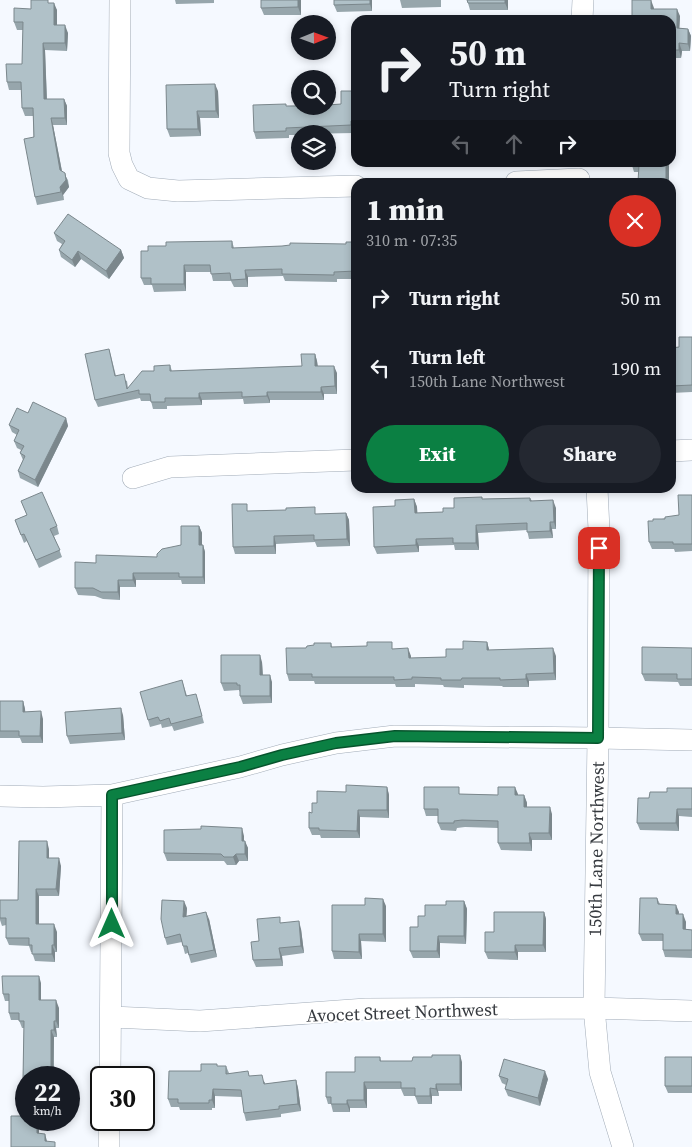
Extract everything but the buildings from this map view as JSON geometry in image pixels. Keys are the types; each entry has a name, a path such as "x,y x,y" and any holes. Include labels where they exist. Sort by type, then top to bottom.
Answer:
{"street":[{"path":"120,0 119,153 122,165 129,179 148,188 178,191 351,186"},
{"path":"582,15 583,0"},
{"path":"552,178 579,175"},
{"path":"676,451 692,450"},
{"path":"133,478 170,467 351,460"},
{"name":"150th Lane Northwest","path":"597,493 599,530 598,738 594,1008 600,1072 623,1147"},
{"path":"0,796 112,795 240,767 336,743 395,736 692,740"},
{"path":"110,1066 112,795"},
{"name":"Avocet Street Northwest","path":"112,1017 200,1021 366,1009 594,1008 692,1011"},
{"path":"109,1147 110,1131"}],"route":[{"path":"112,924 112,795 240,767 336,743 395,736 598,738 599,548"}]}
